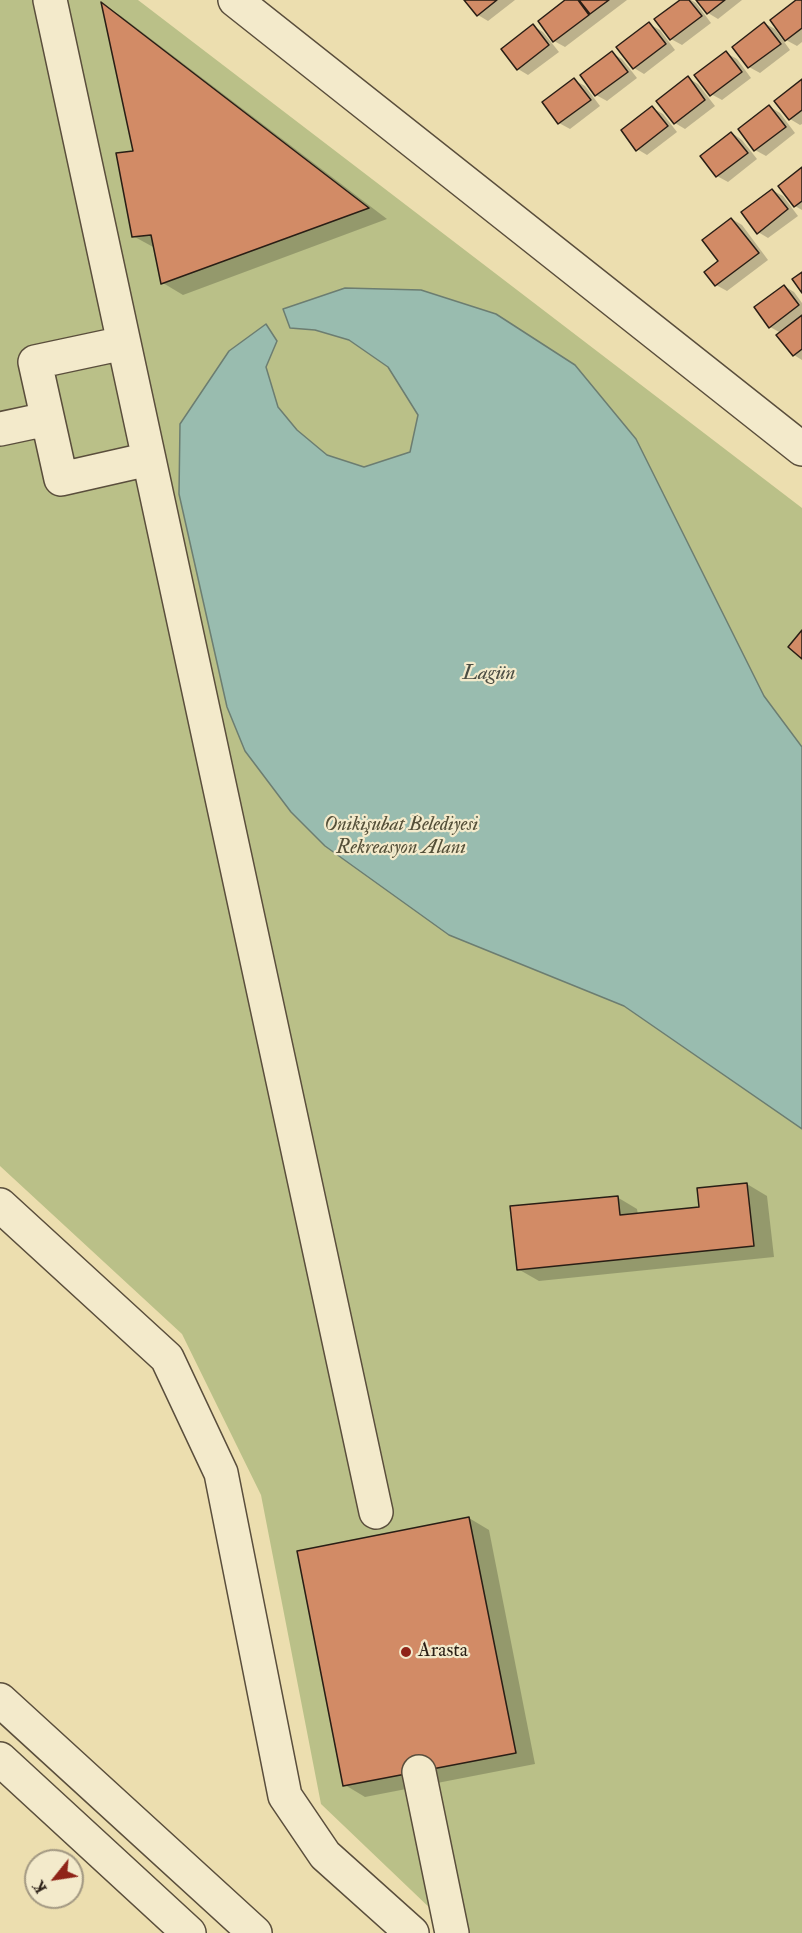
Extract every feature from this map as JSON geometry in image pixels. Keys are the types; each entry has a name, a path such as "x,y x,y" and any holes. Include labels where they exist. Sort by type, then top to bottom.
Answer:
{"street":[{"path":"50,0 376,1512"},
{"path":"235,0 802,449"},
{"path":"124,343 35,362 47,419 61,479 149,459"},
{"path":"0,429 47,419"},
{"path":"0,1205 167,1358 221,1473 285,1796 325,1855 412,1933"},
{"path":"0,1700 255,1933"},
{"path":"0,1760 189,1933"},
{"path":"419,1772 452,1933"}],"green space":[{"name":"Onikişubat Belediyesi Rekreasyon Alanı","path":"0,0 138,0 802,508 802,1933 456,1933 321,1804 261,1495 182,1334 0,1166"}],"water":[{"name":"Lagün","path":"345,288 421,290 496,314 575,365 636,439 764,696 802,747 802,1129 624,1006 449,935 325,846 291,812 245,751 227,707 179,494 180,424 229,351 266,324 277,341 266,367 278,407 297,430 327,455 364,467 410,452 418,415 388,367 349,340 315,330 290,328 283,309"}],"building":[{"path":"464,0 497,0 477,16"},
{"path":"565,0 578,0 589,15 553,42 538,21"},
{"path":"579,0 609,0 590,14"},
{"path":"680,0 689,0 702,16 670,40 654,19"},
{"path":"696,0 725,0 707,14"},
{"path":"796,0 802,0 802,28 785,41 770,20"},
{"path":"101,2 369,208 161,284 151,235 132,237 116,153 133,151"},
{"path":"649,22 666,44 633,69 616,47"},
{"path":"764,22 781,44 748,68 732,47"},
{"path":"533,24 549,45 517,70 501,49"},
{"path":"612,51 628,72 595,96 580,75"},
{"path":"726,51 742,72 710,96 694,75"},
{"path":"688,76 705,100 674,124 656,101"},
{"path":"574,78 591,100 558,124 542,102"},
{"path":"802,79 802,110 789,120 774,101"},
{"path":"769,105 786,127 754,151 738,129"},
{"path":"652,106 668,126 636,151 621,130"},
{"path":"731,132 748,153 716,177 700,156"},
{"path":"802,167 802,201 794,207 778,186"},
{"path":"772,189 788,209 757,234 741,212"},
{"path":"731,218 759,253 715,286 704,272 718,261 702,240"},
{"path":"802,272 802,293 792,279"},
{"path":"784,285 799,305 769,328 754,307"},
{"path":"802,315 802,349 793,356 776,335"},
{"path":"802,630 802,659 788,647"},
{"path":"747,1183 754,1246 517,1270 510,1206 618,1196 620,1215 699,1207 697,1188"},
{"name":"Arasta","path":"469,1517 516,1753 343,1786 297,1551"}],"place":[{"name":"Arasta","path":"406,1652"}]}
